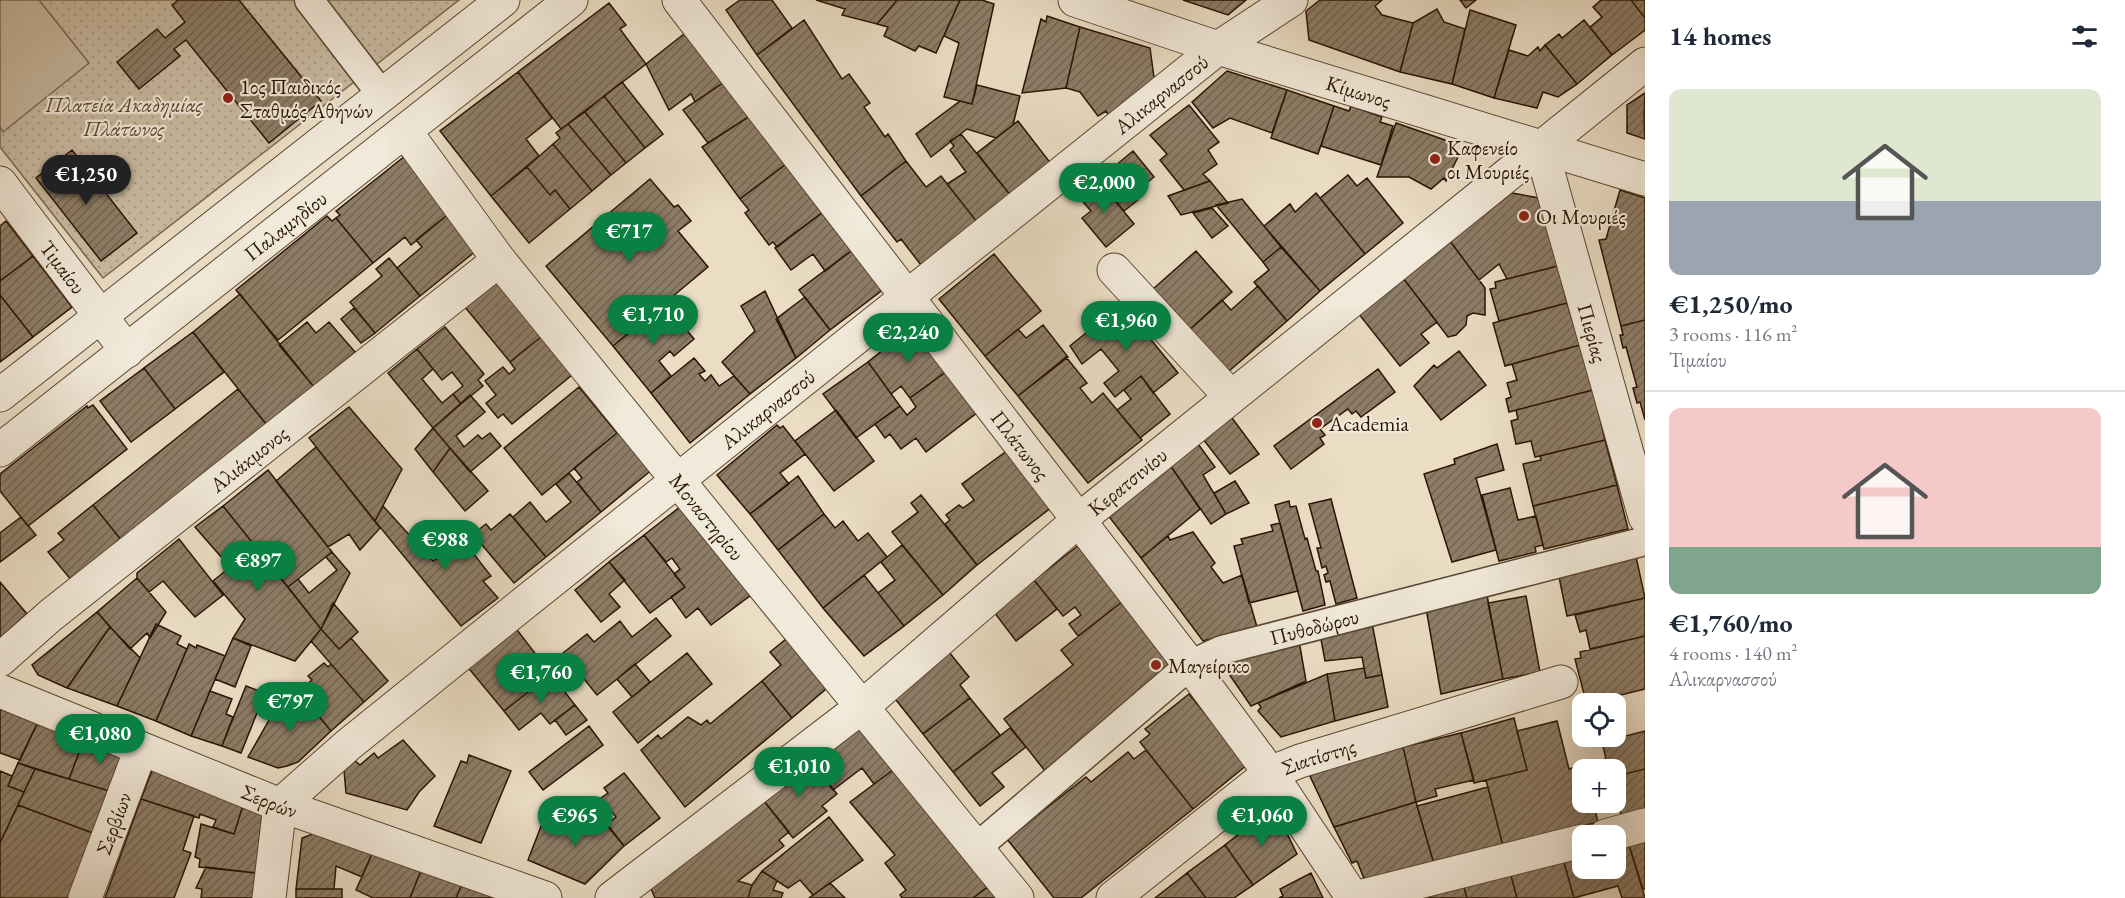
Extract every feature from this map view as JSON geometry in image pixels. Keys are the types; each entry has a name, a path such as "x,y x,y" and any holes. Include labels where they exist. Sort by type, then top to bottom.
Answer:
{"street":[{"path":"309,0 382,95"},
{"name":"Παλαμηδίου","path":"0,395 503,0"},
{"name":"Παλαμηδίου","path":"0,450 571,0"},
{"name":"Πλάτωνος","path":"680,0 906,298 1080,519 1190,664 1270,773 1354,898"},
{"name":"Κίμωνος","path":"1075,0 1218,48 1645,179"},
{"name":"Αλικαρνασσού","path":"280,805 410,695 1218,48 1289,1"},
{"name":"Κερατσινίου","path":"612,898 863,706 1080,519 1645,64"},
{"name":"Μοναστηρίου","path":"405,131 499,260 1017,898"},
{"name":"Πιερίας","path":"1541,148 1645,517"},
{"name":"Τιμαίου","path":"0,183 127,351"},
{"name":"Αλιάκμονος","path":"0,660 51,615 499,260"},
{"path":"1114,270 1231,397"},
{"name":"Πυθοδώρου","path":"976,848 1190,664 1222,650 1645,541"},
{"name":"Σιατίστης","path":"1113,898 1270,773 1300,761 1561,682"},
{"name":"Σερρών","path":"0,691 280,805 545,898"},
{"name":"Σερβίων","path":"85,898 141,749"},
{"path":"269,898 280,805"},
{"path":"1626,830 1645,825"},
{"path":"1354,898 1572,844"}],"green space":[{"name":"Πλατεία Ακαδημίας Πλάτωνος","path":"0,0 459,0 103,278 0,147"},
{"path":"0,0 39,0 89,63 3,132 0,127"}],"building":[{"path":"178,0 239,0 321,101 269,143 186,40 174,49 180,56 139,89 117,62 157,29 165,38 185,22 172,5"},
{"path":"740,0 772,0 792,28 757,55 726,10"},
{"path":"816,0 897,0 877,24 842,15 845,9"},
{"path":"897,0 960,0 936,53 919,46 915,51 884,36 888,27 877,24"},
{"path":"960,0 982,0 994,4 972,104 944,97 959,43 944,36"},
{"path":"1183,0 1246,0 1228,15"},
{"path":"1320,0 1382,0 1375,6 1382,15 1413,23 1400,72 1309,40 1306,11"},
{"path":"1460,0 1476,0 1466,8"},
{"path":"1601,0 1631,0 1645,18 1645,30 1612,55 1590,27 1602,17 1593,7"},
{"path":"1631,0 1645,0 1645,18"},
{"path":"609,3 626,25 620,29 646,64 561,129 518,72"},
{"path":"1437,9 1444,22 1465,29 1452,84 1400,72 1413,23"},
{"path":"1470,10 1516,25 1494,98 1452,84"},
{"path":"1047,16 1080,27 1066,88 1022,93 1041,19 1046,22"},
{"path":"804,20 842,79 849,74 870,103 864,107 885,137 888,134 906,161 861,196 757,55"},
{"path":"1584,20 1612,55 1577,84 1545,45 1559,34 1562,38"},
{"path":"1080,27 1150,48 1155,85 1109,116 1106,111 1098,116 1080,92 1066,88"},
{"path":"689,30 727,80 695,102 691,94 669,110 646,64"},
{"path":"1545,45 1577,84 1558,97 1543,92 1537,108 1494,98 1509,50 1528,56 1538,47 1540,51"},
{"path":"1227,71 1287,90 1272,133 1230,118 1213,128 1192,102"},
{"path":"518,72 552,118 526,139 539,156 491,196 440,131"},
{"path":"727,80 753,114 708,143 683,110"},
{"path":"622,82 663,134 645,148 604,96"},
{"path":"977,85 1020,96 1013,125 996,138 967,129 931,157 916,134 960,101 972,104"},
{"path":"1287,90 1334,106 1318,154 1271,138"},
{"path":"1645,93 1645,139 1627,133 1627,105"},
{"path":"604,96 645,148 626,163 585,112"},
{"path":"1189,105 1219,142 1208,150 1217,164 1203,174 1210,181 1184,190 1160,160 1167,154 1150,135"},
{"path":"1334,106 1349,111 1351,106 1382,117 1380,122 1393,126 1381,165 1321,146"},
{"path":"585,112 626,163 611,175 568,124"},
{"path":"753,114 786,164 740,199 702,147"},
{"path":"1018,121 1052,165 1011,196 977,153"},
{"path":"1396,123 1445,140 1454,146 1458,157 1446,181 1444,178 1431,189 1409,177 1377,177"},
{"path":"568,124 611,175 592,191 553,144 560,138 556,133"},
{"path":"961,134 1011,196 977,222 947,184 966,172 950,150 954,146 950,141"},
{"path":"553,144 592,191 570,209 555,190 550,195 527,167"},
{"path":"72,150 137,233 101,261 36,178"},
{"path":"1133,151 1154,177 1133,194 1138,200 1124,211 1098,180"},
{"path":"410,152 456,208 411,245 405,237 373,263 336,218 340,215 336,211"},
{"path":"906,161 926,187 941,176 977,222 921,265 901,239 897,242 861,196"},
{"path":"786,164 823,212 777,247 773,242 769,245 745,213 749,210 740,199"},
{"path":"527,167 550,195 555,190 570,209 529,243 491,196"},
{"path":"1348,175 1357,186 1367,178 1403,223 1365,254 1320,198"},
{"path":"650,179 674,207 678,205 691,221 678,231 708,267 613,346 546,266"},
{"path":"1098,180 1134,224 1106,247 1082,218 1091,211 1078,196"},
{"path":"1210,181 1228,203 1181,215 1168,196"},
{"path":"1620,190 1645,198 1645,320 1621,326 1599,240 1606,239"},
{"path":"1316,193 1365,254 1320,291 1264,226 1290,204 1295,212"},
{"path":"1512,193 1539,198 1558,266 1507,279 1499,264 1479,280 1450,241"},
{"path":"1242,199 1281,247 1263,262 1216,205"},
{"path":"1212,208 1228,226 1212,238 1193,213"},
{"path":"451,212 482,246 420,296 397,268 422,247 416,240"},
{"path":"823,212 855,248 825,271 813,254 791,270 775,248"},
{"path":"327,216 332,221 336,218 373,263 278,340 236,290"},
{"path":"6,221 33,256 0,281 0,226"},
{"path":"1450,241 1485,288 1485,315 1473,313 1467,316 1466,325 1456,335 1448,337 1403,278"},
{"path":"1281,247 1320,291 1287,321 1254,282 1269,270 1263,262"},
{"path":"855,248 885,288 830,330 799,290"},
{"path":"1196,251 1232,292 1189,330 1153,289"},
{"path":"994,254 1041,311 985,356 939,299"},
{"path":"33,256 72,307 33,337 0,295 0,281"},
{"path":"389,258 420,296 375,333 350,302 382,276 376,269"},
{"path":"1558,266 1567,303 1499,321 1490,289 1496,288 1495,282"},
{"path":"502,278 546,333 510,362 465,307"},
{"path":"1403,278 1437,322 1421,334 1429,343 1400,366 1358,313"},
{"path":"1258,286 1287,321 1229,371 1189,330 1222,300 1231,310"},
{"path":"765,291 796,358 750,394 722,362 755,331 741,306"},
{"path":"240,294 314,387 266,424 193,332"},
{"path":"0,295 33,337 0,362"},
{"path":"805,297 830,330 796,358 776,319"},
{"path":"664,303 694,339 674,356 670,351 659,361 671,376 651,393 613,346"},
{"path":"1567,303 1580,345 1505,366 1493,323"},
{"path":"1122,304 1178,373 1153,393 1141,376 1115,397 1104,383 1119,371 1101,349 1082,364 1070,346"},
{"path":"354,308 375,333 361,343 341,319"},
{"path":"1645,320 1645,420 1640,402 1637,403 1633,388 1637,387 1626,347 1623,348 1620,335 1623,335 1621,326"},
{"path":"307,322 316,333 329,322 355,352 314,387 279,345"},
{"path":"1043,325 1068,357 1018,396 985,356 1018,329 1026,338"},
{"path":"913,326 947,371 910,398 901,386 891,394 868,362"},
{"path":"445,327 484,374 478,380 483,386 461,404 453,394 463,386 452,372 442,380 417,349"},
{"path":"193,332 224,372 175,409 144,368"},
{"path":"546,333 577,371 512,424 503,414 498,418 486,403 496,395 485,381 503,367 509,374 515,369 510,362"},
{"path":"1580,345 1593,390 1509,412 1506,399 1511,397 1507,383 1517,380 1512,364"},
{"path":"417,349 433,369 422,379 442,403 453,394 461,404 433,428 388,373"},
{"path":"1459,351 1486,385 1441,420 1414,386 1434,365 1437,368"},
{"path":"1066,357 1087,383 1080,388 1092,403 1103,393 1142,440 1088,483 1018,396"},
{"path":"694,358 705,371 699,374 705,381 711,375 719,386 734,376 750,394 690,443 651,393"},
{"path":"868,362 900,406 856,438 823,394"},
{"path":"144,368 175,409 131,442 100,401"},
{"name":"Academia","path":"1378,369 1395,392 1361,417 1356,411 1352,414 1348,409 1320,429 1325,435 1320,438 1324,444 1291,469 1274,446"},
{"path":"947,371 978,412 926,452 916,438 901,449 890,434 885,438 875,424 900,406 907,415 916,407 910,398"},
{"path":"1141,376 1170,414 1140,438 1117,410 1131,399 1124,390"},
{"path":"579,387 617,433 542,495 504,448"},
{"path":"238,389 266,424 122,541 93,505"},
{"path":"1593,390 1605,440 1535,457 1531,441 1516,444 1511,421 1518,419 1516,410"},
{"path":"470,395 485,412 456,436 464,447 478,435 482,439 490,433 501,446 470,472 433,428"},
{"path":"93,405 127,449 28,526 0,491 0,474 87,406 88,408"},
{"path":"349,407 402,469 375,521 309,438"},
{"path":"836,410 874,461 834,491 795,441"},
{"path":"1232,418 1259,454 1230,474 1203,439"},
{"path":"777,425 780,428 783,426 805,454 780,473 789,484 750,514 717,475"},
{"path":"433,428 450,448 433,472 415,449"},
{"path":"622,429 654,468 601,512 577,482 582,478 574,468"},
{"path":"1605,440 1617,485 1533,506 1523,464 1541,460 1540,456"},
{"path":"1198,444 1215,467 1203,475 1226,514 1211,524 1170,465"},
{"path":"1497,444 1504,470 1476,478 1496,550 1452,562 1424,474 1455,464 1454,459"},
{"path":"316,447 380,528 360,550 349,534 328,547 276,481"},
{"path":"450,448 488,491 465,511 433,472"},
{"path":"1008,450 1052,507 977,565 945,524 950,520 946,515 959,505 963,508 974,500 962,484"},
{"path":"1170,465 1200,509 1141,558 1107,514"},
{"path":"268,470 332,552 288,587 223,506"},
{"path":"569,473 601,512 546,557 513,517 530,502 546,522 571,502 556,484"},
{"path":"798,476 824,514 778,550 750,514"},
{"path":"1235,481 1249,503 1226,514 1214,493"},
{"path":"1617,485 1628,529 1544,549 1533,506"},
{"path":"1510,488 1518,520 1536,516 1543,545 1535,547 1536,552 1499,561 1482,495"},
{"path":"921,495 977,565 943,595 892,532 918,512 911,503"},
{"path":"1331,499 1357,598 1336,604 1330,581 1326,582 1324,575 1328,573 1326,566 1322,568 1317,548 1321,548 1309,504"},
{"path":"1289,501 1290,507 1296,506 1305,539 1307,538 1316,571 1318,571 1325,605 1303,611 1275,505"},
{"path":"685,503 755,592 711,625 698,608 686,618 671,597 685,587 674,574 680,569 672,558 666,562 644,535"},
{"path":"93,505 122,541 72,581 48,552 64,540 58,533"},
{"path":"223,506 321,629 295,661 233,638 245,619 213,581 230,567 195,527"},
{"path":"383,506 433,561 439,557 433,550 449,537 454,544 462,539 491,576 483,581 498,598 461,626 375,521"},
{"path":"510,514 546,557 514,583 473,534 486,524 491,530"},
{"path":"824,514 835,528 843,521 858,541 868,533 887,557 823,608 778,550"},
{"path":"21,517 36,535 0,562 0,533"},
{"path":"1280,523 1298,591 1249,603 1234,546 1243,544 1241,539 1273,531 1271,525"},
{"path":"1193,532 1215,563 1211,567 1223,583 1242,575 1257,627 1203,641 1141,558 1168,536 1170,540"},
{"path":"644,535 685,587 650,613 609,562"},
{"path":"179,539 223,595 195,617 163,581 149,592 137,578 137,573"},
{"path":"902,545 943,595 904,626 878,593 895,580 881,562"},
{"path":"1079,545 1123,601 1078,636 1069,624 1081,615 1075,607 1063,616 1034,580"},
{"path":"332,552 350,573 321,629 288,587 298,579 309,593 337,570 326,557"},
{"path":"1635,552 1645,598 1567,616 1558,572"},
{"path":"609,562 625,580 609,594 620,607 601,622 575,590"},
{"path":"864,575 904,626 864,656 823,608"},
{"path":"137,578 166,612 150,638 147,633 130,649 97,612"},
{"path":"1034,580 1057,609 1016,641 994,612"},
{"path":"0,582 27,614 0,638"},
{"path":"1486,590 1503,679 1441,694 1426,608"},
{"path":"1526,596 1540,672 1503,679 1488,603"},
{"path":"1645,598 1645,636 1590,649 1586,630 1580,632 1575,615"},
{"path":"1123,601 1180,673 1049,776 1004,719 1073,665 1061,650"},
{"path":"333,603 358,632 339,649 321,629"},
{"path":"97,612 110,627 67,688 38,675 32,665"},
{"path":"656,618 671,636 597,695 563,653 587,634 594,642 620,621 632,637"},
{"path":"1372,623 1382,675 1366,678 1362,657 1325,661 1320,634"},
{"path":"156,624 181,636 177,644 187,649 156,721 117,706"},
{"path":"514,626 551,674 504,711 466,665"},
{"path":"110,627 140,658 117,706 67,688"},
{"path":"321,629 339,649 351,638 388,681 364,702 311,641"},
{"path":"791,635 832,684 792,718 762,681 781,665 770,652"},
{"path":"1645,636 1645,689 1626,694 1584,693 1575,659 1581,658 1580,652"},
{"path":"233,638 251,646 235,687 215,679"},
{"path":"1299,641 1306,681 1251,706 1229,674 1232,658"},
{"path":"189,644 225,656 191,736 156,721"},
{"path":"945,647 969,677 960,685 970,698 923,734 889,691"},
{"path":"687,653 712,684 638,743 613,712"},
{"path":"324,663 328,667 331,664 364,702 331,731 298,691 312,680 308,676"},
{"path":"635,664 650,682 632,697 617,679"},
{"path":"1364,668 1366,678 1382,675 1388,707 1335,721 1327,674"},
{"path":"551,674 575,705 550,724 541,713 519,730 504,711"},
{"path":"1327,674 1335,721 1281,737 1258,711 1261,707 1258,703"},
{"path":"762,681 792,718 685,807 641,750 658,735 661,739 688,717 701,725 707,720 710,724"},
{"path":"246,686 265,693 241,753 222,746"},
{"path":"295,687 331,731 298,762 287,766 278,768 248,757 268,722"},
{"path":"210,691 232,699 226,714 233,717 222,746 191,736"},
{"path":"1189,694 1247,765 1193,809 1140,742 1150,734 1145,729"},
{"path":"970,698 1000,735 953,772 923,734"},
{"path":"575,705 587,720 566,735 555,720"},
{"path":"0,709 38,722 20,760 0,753"},
{"path":"1514,718 1527,770 1474,783 1461,733"},
{"path":"857,719 897,767 874,784 862,768 833,790 808,758"},
{"path":"1557,721 1569,769 1572,768 1572,813 1596,813 1598,822 1572,825 1572,829 1503,846 1486,780 1527,770 1517,731"},
{"path":"38,722 85,737 69,779 18,763"},
{"path":"589,726 603,745 543,790 529,772"},
{"path":"1010,728 1026,747 992,773 1004,787 980,806 953,772"},
{"path":"1645,731 1645,769 1626,774 1626,759 1606,759 1603,747 1626,747 1626,736"},
{"path":"1461,733 1474,780 1435,789 1437,796 1416,802 1403,747"},
{"path":"85,737 132,753 116,793 69,779"},
{"path":"403,740 435,776 419,792 407,810 346,793 344,770 354,760 360,765 374,753 378,758"},
{"path":"1403,747 1416,802 1334,827 1308,772"},
{"path":"1146,750 1193,809 1081,898 1054,898 1007,839 1086,777 1091,782 1128,752 1134,759"},
{"path":"469,755 511,771 481,843 434,826 461,761 467,763"},
{"path":"808,758 837,794 822,806 827,811 793,838 760,796"},
{"path":"18,763 35,769 24,792 8,786"},
{"path":"155,763 245,799 234,834 213,827 216,820 200,814 199,818 141,799"},
{"path":"897,767 989,886 973,898 902,898 900,895 906,890 885,863 895,855 850,802"},
{"path":"35,769 116,793 98,835 18,805"},
{"path":"1645,769 1645,813 1622,818 1621,813 1626,813 1626,774"},
{"path":"0,771 12,776 8,786 24,792 0,843"},
{"path":"624,773 660,818 624,846 607,824 616,817 601,798 608,793 604,788"},
{"path":"1488,787 1503,846 1434,864 1417,806"},
{"path":"760,796 789,832 779,840 784,846 738,881 752,885 748,898 655,898 649,884"},
{"path":"141,799 194,816 183,850 191,853 174,898 105,898"},
{"path":"245,799 263,804 256,873 199,867 200,859 195,857 201,824 234,834"},
{"path":"1416,802 1434,864 1365,881 1357,861 1352,863 1334,827"},
{"path":"18,805 98,835 73,898 0,898 0,843"},
{"path":"1274,807 1297,854 1253,885 1225,845"},
{"path":"594,810 624,846 585,884 528,860 545,816 578,827"},
{"path":"829,817 863,860 813,895 800,880 788,888 762,871"},
{"path":"329,828 374,849 362,877 336,866 334,889 296,889 302,838"},
{"path":"1645,833 1645,889 1643,889 1628,842"},
{"path":"1626,842 1628,842 1645,898 1622,898 1618,886 1574,898 1563,859 1572,857 1572,879 1626,879"},
{"path":"1225,845 1253,885 1234,898 1206,898 1187,873"},
{"path":"374,849 422,868 410,898 373,898 356,890"},
{"path":"1563,859 1574,898 1517,898 1510,872"},
{"path":"206,867 256,873 253,898 201,898 202,889 196,888"},
{"path":"422,868 462,884 456,898 410,898"},
{"path":"762,871 777,881 773,890 783,893 781,898 748,898 752,885"},
{"path":"1510,872 1517,898 1467,898 1463,884"},
{"path":"1187,873 1206,898 1155,898"},
{"path":"1311,873 1323,898 1279,898 1283,896 1280,889"},
{"path":"830,883 845,898 809,898 813,895"},
{"path":"462,884 509,898 456,898"},
{"path":"1463,884 1467,898 1408,898"},
{"path":"989,886 999,898 973,898"},
{"path":"296,889 342,889 342,898 296,898"}],"place":[{"name":"1ος Παιδικός Σταθμός Αθηνών","path":"228,98"},
{"name":"Καφενείο οι Μουριές","path":"1435,159"},
{"name":"Οι Μουριές","path":"1524,216"},
{"name":"Academia","path":"1317,423"},
{"name":"Μαγείρικο","path":"1156,665"}]}
